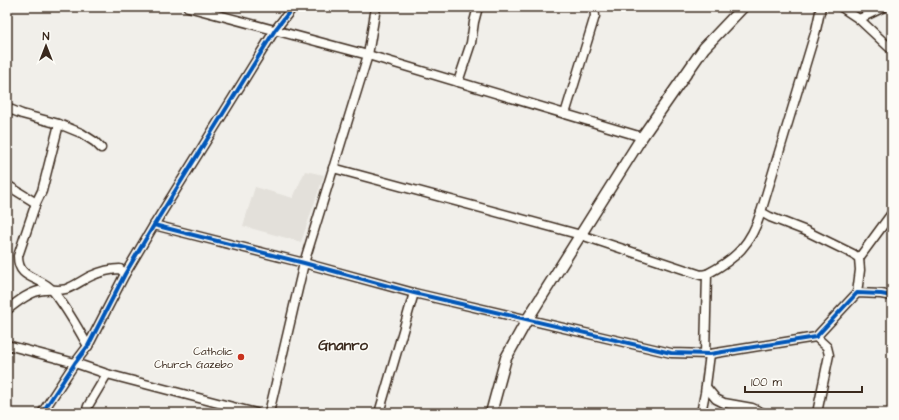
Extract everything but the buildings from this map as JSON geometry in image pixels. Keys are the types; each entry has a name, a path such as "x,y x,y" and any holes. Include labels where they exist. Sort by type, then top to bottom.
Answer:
{"main road":[{"path":"491,413 506,358 527,320 642,137 704,48 743,7"}],"street":[{"path":"188,7 202,9 368,55 642,137"},
{"path":"42,413 88,346 125,274 154,225 275,30 293,7"},
{"path":"270,413 304,263 368,55 376,7"},
{"path":"458,82 472,43 474,22 478,7"},
{"path":"565,114 595,16 594,7"},
{"path":"333,168 580,235 701,275 707,274 727,263 739,252 758,224 816,30 820,7"},
{"path":"841,7 859,20 892,50"},
{"path":"859,20 884,7"},
{"path":"7,108 22,114 59,124 81,133 101,148"},
{"path":"59,124 42,191 36,203 18,259 27,276 46,284 52,290 70,314 88,346"},
{"path":"7,184 36,203"},
{"path":"761,212 806,231 859,258"},
{"path":"154,225 414,293 527,320 672,353 708,354 816,336 857,293 860,270 859,258 892,213"},
{"path":"7,310 26,296 35,292 66,289 90,276 111,269 120,268 125,274"},
{"path":"701,413 706,387 708,354 707,274"},
{"path":"379,413 414,293"},
{"path":"857,293 892,296"},
{"path":"816,336 827,347 829,355 817,413"},
{"path":"7,345 75,363 107,374 256,413"},
{"path":"86,413 88,406 107,374"},
{"path":"706,387 716,399 724,403 752,408 763,413"}],"shaded area":[{"path":"305,171 324,175 301,242 243,226 255,187 293,198"}],"cycle path":[{"path":"42,413 88,346 125,274 154,225 275,30 293,7"},
{"path":"154,225 414,293 671,353 710,354 816,337 857,293 892,296"}],"place":[{"name":"Catholic Church Gazebo","path":"241,357"}],"district":[{"name":"Gnanro","path":"343,345"}]}
